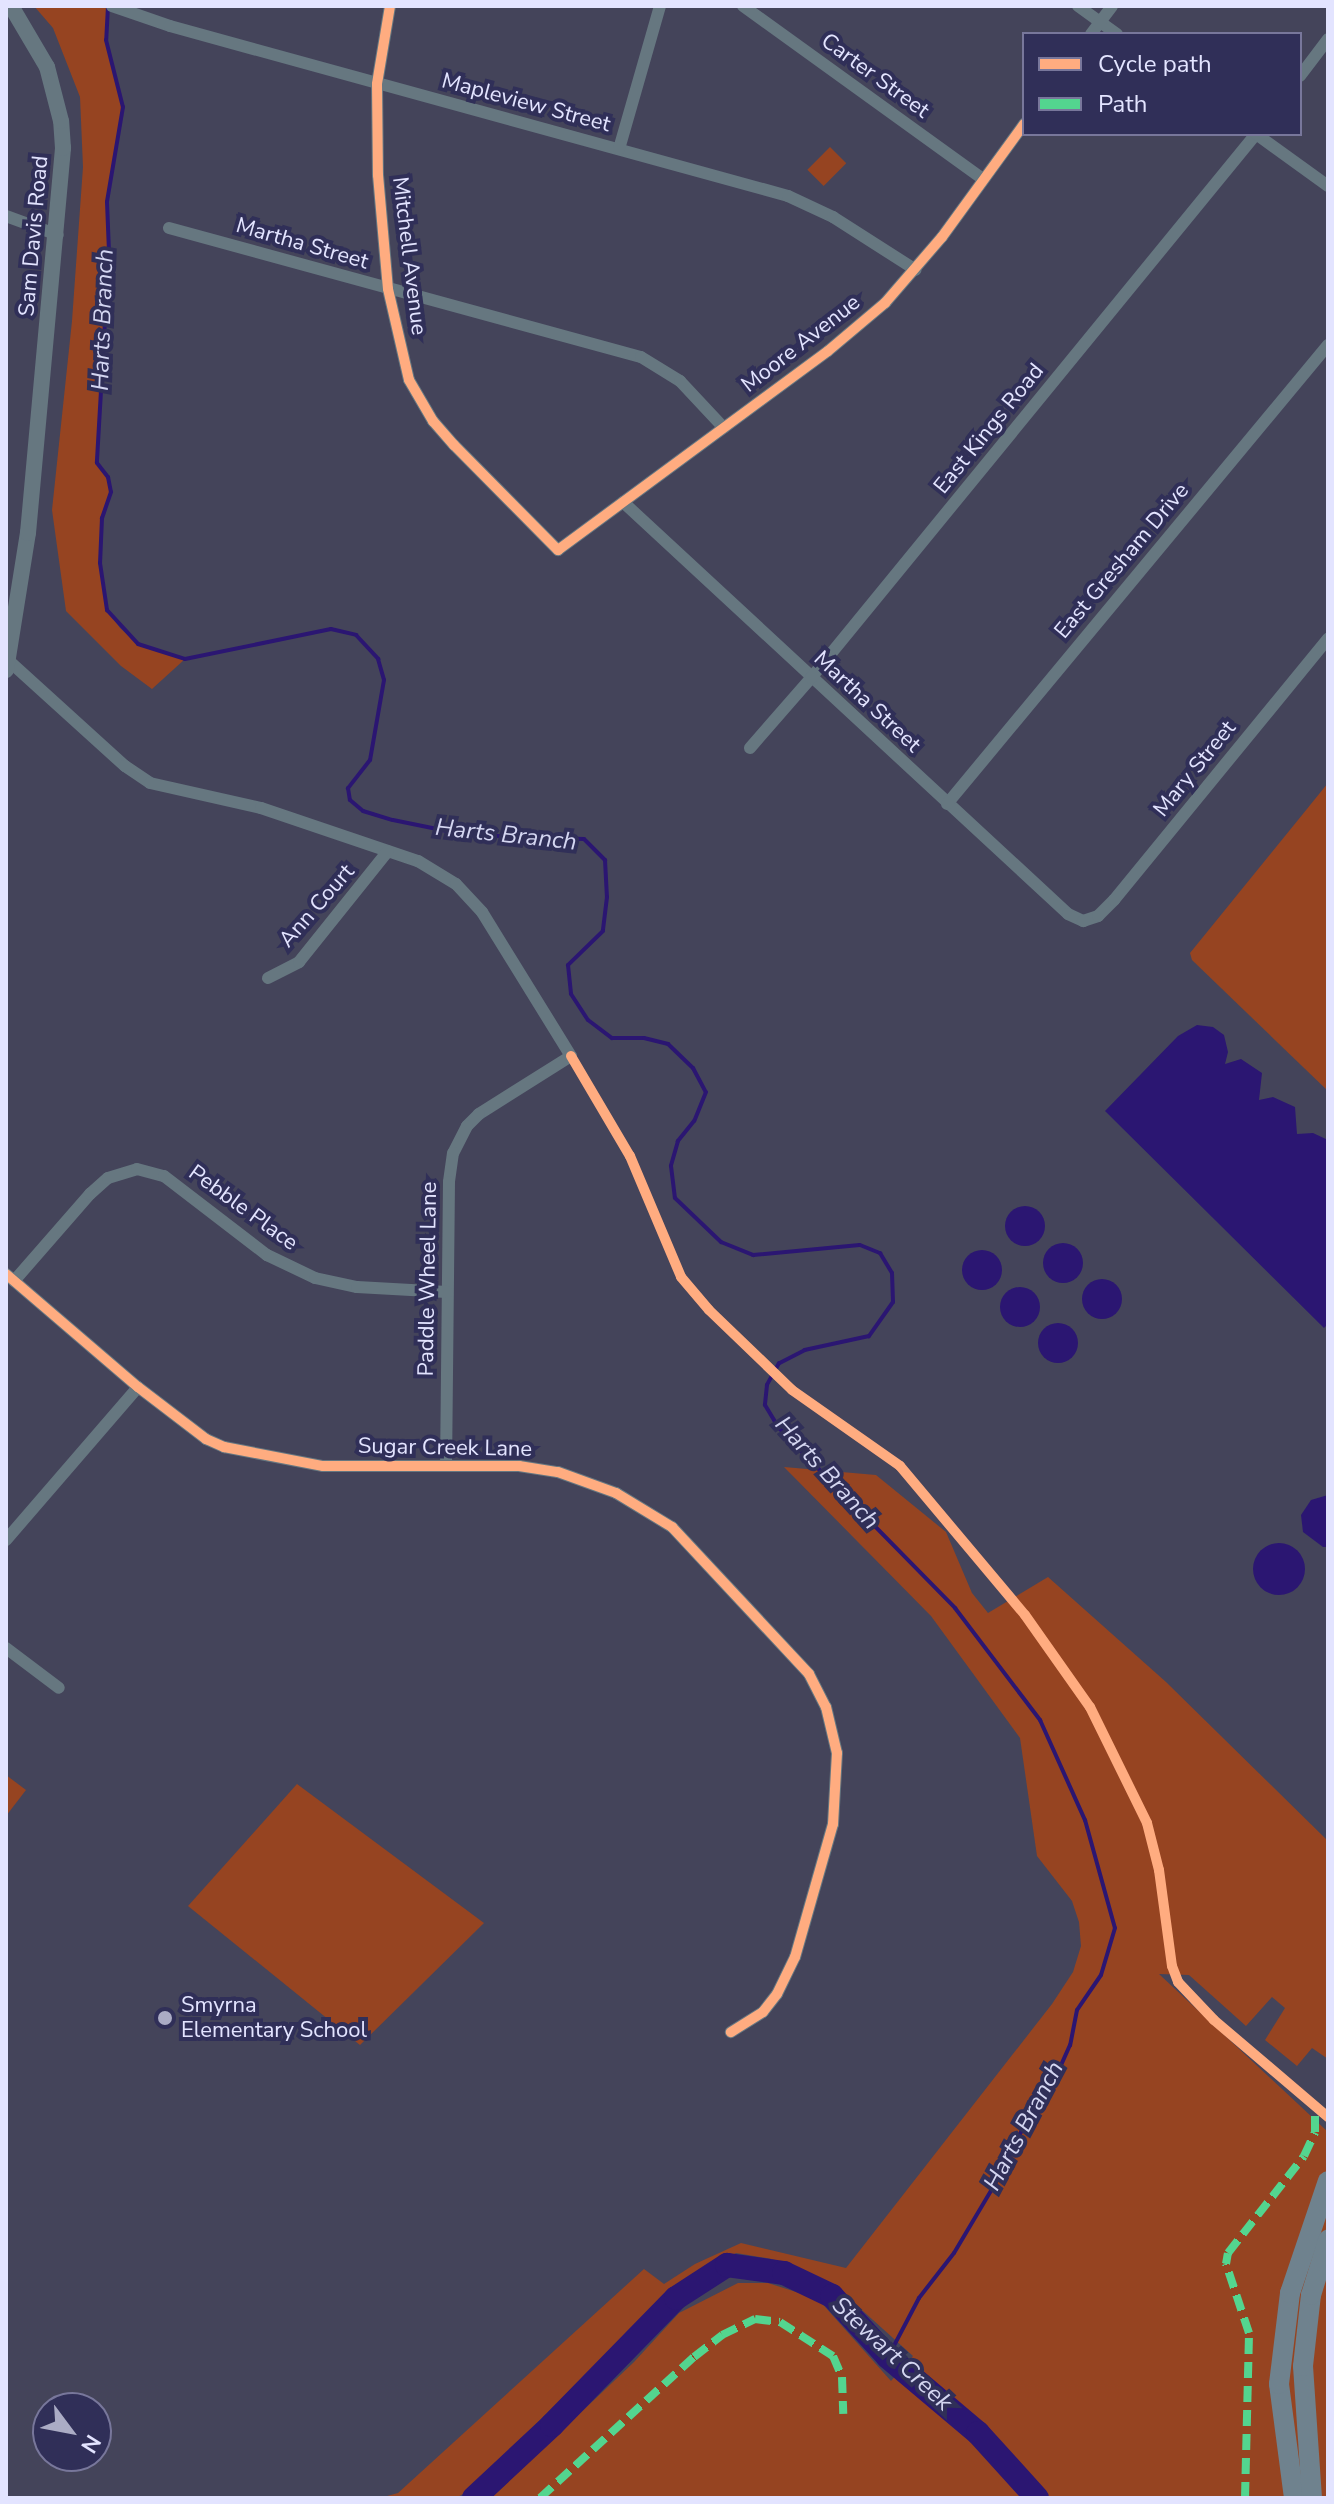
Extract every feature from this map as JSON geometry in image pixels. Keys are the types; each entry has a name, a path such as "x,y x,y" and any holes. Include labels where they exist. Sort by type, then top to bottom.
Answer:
{"main road":[{"path":"1294,2498 1279,2384 1290,2293 1328,2181"},
{"path":"1312,2498 1305,2444 1303,2366 1311,2295 1328,2240"}],"street":[{"name":"Sam Davis Road","path":"7,665 28,533 58,235 63,148 57,99 41,55 11,6"},
{"name":"Mapleview Street","path":"112,6 170,26 788,196 833,217 916,270"},
{"name":"Mitchell Avenue","path":"390,6 377,84 378,175 388,289 399,344 421,403 454,445 558,550"},
{"path":"619,149 660,6"},
{"name":"Carter Street","path":"743,6 983,179"},
{"path":"1078,6 1114,32"},
{"path":"1092,32 1112,6"},
{"path":"1302,73 1328,39"},
{"name":"Moore Avenue","path":"558,550 862,323 916,270 1022,127"},
{"name":"East Kings Road","path":"750,748 811,678 1254,136"},
{"path":"1259,136 1328,186"},
{"path":"6,216 58,235"},
{"name":"Martha Street","path":"169,228 641,357 680,381 724,428"},
{"name":"East Gresham Drive","path":"947,804 1328,345"},
{"name":"Martha Street","path":"623,502 1068,914 1076,919 1090,920"},
{"name":"Mary Street","path":"1090,920 1114,900 1328,639"},
{"path":"7,665 125,766 150,783 242,802 388,851"},
{"name":"Ann Court","path":"268,978 299,962 388,851"},
{"name":"Paddle Wheel Lane","path":"388,851 437,871 471,899 571,1056 496,1101 467,1126 459,1139 449,1182 446,1465"},
{"name":"Pebble Place","path":"10,1278 108,1178 137,1169 164,1176 267,1255 315,1278 357,1287 447,1292"},
{"name":"Sugar Creek Lane","path":"10,1278 138,1387 206,1439 246,1453 323,1466 519,1466 558,1472 595,1484 657,1515 794,1656 819,1689 837,1753 836,1800 828,1850 795,1957 781,1987 763,2012 731,2032"},
{"path":"6,1540 138,1387"},
{"path":"6,1648 59,1688"}],"shaded area":[{"path":"34,6 108,6 106,40 123,107 107,202 109,252 97,463 108,477 111,492 102,518 100,563 107,610 120,628 138,644 185,659 152,689 121,666 66,611 52,510 72,321 83,167 80,97 53,28"},
{"path":"830,147 846,163 824,186 807,170"},
{"path":"1328,783 1328,1091 1192,960 1190,953"},
{"path":"1197,1025 1213,1027 1224,1035 1228,1052 1225,1064 1241,1059 1262,1073 1259,1100 1273,1097 1295,1107 1297,1134 1313,1133 1328,1140 1328,1324 1324,1328 1105,1111 1178,1036"},
{"path":"1025,1206 1039,1212 1045,1226 1039,1240 1025,1246 1011,1240 1005,1226 1011,1212"},
{"path":"1063,1243 1077,1249 1083,1263 1077,1277 1063,1283 1049,1277 1043,1263 1049,1249"},
{"path":"982,1250 996,1256 1002,1270 996,1284 982,1290 968,1284 962,1270 968,1256"},
{"path":"1102,1279 1116,1285 1122,1299 1116,1313 1102,1319 1088,1313 1082,1299 1088,1285"},
{"path":"1020,1287 1034,1293 1040,1307 1034,1321 1020,1327 1006,1321 1000,1307 1006,1293"},
{"path":"1058,1323 1072,1329 1078,1343 1072,1357 1058,1363 1044,1357 1038,1343 1044,1329"},
{"path":"784,1467 876,1475 946,1532 972,1593 988,1613 1048,1577 1166,1682 1328,1841 1328,2059 1312,2048 1297,2066 1265,2040 1285,2008 1272,1997 1246,2026 1189,1975 1159,1974 1328,2132 1328,2498 491,2498 634,2362 679,2313 738,2283 768,2283 818,2299 891,2381 913,2356 833,2284 772,2259 736,2253 669,2293 468,2491 456,2498 380,2498 398,2493 644,2269 664,2284 695,2264 741,2243 846,2268 1052,2004 1073,1972 1081,1946 1079,1922 1072,1901 1037,1856 1020,1738 931,1616"},
{"path":"1328,1495 1328,1547 1323,1547 1303,1532 1301,1515 1311,1500"},
{"path":"1279,1543 1298,1550 1305,1569 1298,1588 1279,1595 1260,1588 1253,1569 1260,1550"},
{"path":"6,1775 26,1790 6,1816"},
{"path":"297,1784 484,1923 360,2045 188,1906"}],"waterway":[{"name":"Harts Branch","path":"108,6 106,40 123,107 107,202 109,252 97,463 108,477 111,492 102,518 100,563 107,610 138,644 185,659 331,629 356,635 378,659 384,680 370,760 348,788 350,800 363,811 466,835 584,839 605,860 607,897 603,931 568,965 571,994 588,1020 612,1038 644,1038 668,1044 693,1068 706,1092 694,1121 678,1141 671,1166 675,1198 721,1242 753,1255 860,1245 880,1253 892,1273 893,1302 869,1336 805,1350 779,1363 767,1385 765,1405 779,1428 955,1608 1040,1720 1085,1820 1115,1928 1101,1975 1077,2010 1070,2045 1054,2081 1026,2122 995,2184 954,2253 919,2298 888,2357"},
{"name":"Stewart Creek","path":"474,2498 552,2425 676,2298 727,2265 784,2273 832,2296 888,2357 978,2433 1037,2498"}],"marked path":[{"path":"1245,2498 1249,2333 1226,2264 1228,2253 1304,2156 1315,2132 1315,2107"},
{"path":"540,2498 694,2357 722,2335 755,2319 780,2322 833,2356 842,2377 843,2414"}],"cycle path":[{"path":"390,6 377,84 378,175 388,289 409,380 433,421 454,445 558,550 828,351 885,303 942,237 1022,127"},
{"path":"571,1056 630,1156 681,1277 709,1310 792,1390 900,1466 1025,1615 1090,1707 1147,1823 1159,1870 1172,1966 1178,1982 1214,2020 1328,2117"},
{"path":"6,1274 138,1387 206,1439 224,1447 323,1466 519,1466 558,1472 616,1493 672,1527 809,1674 826,1707 837,1753 833,1824 795,1957 777,1994 763,2012 731,2032"}],"place":[{"name":"Smyrna Elementary School","path":"165,2018"}]}
